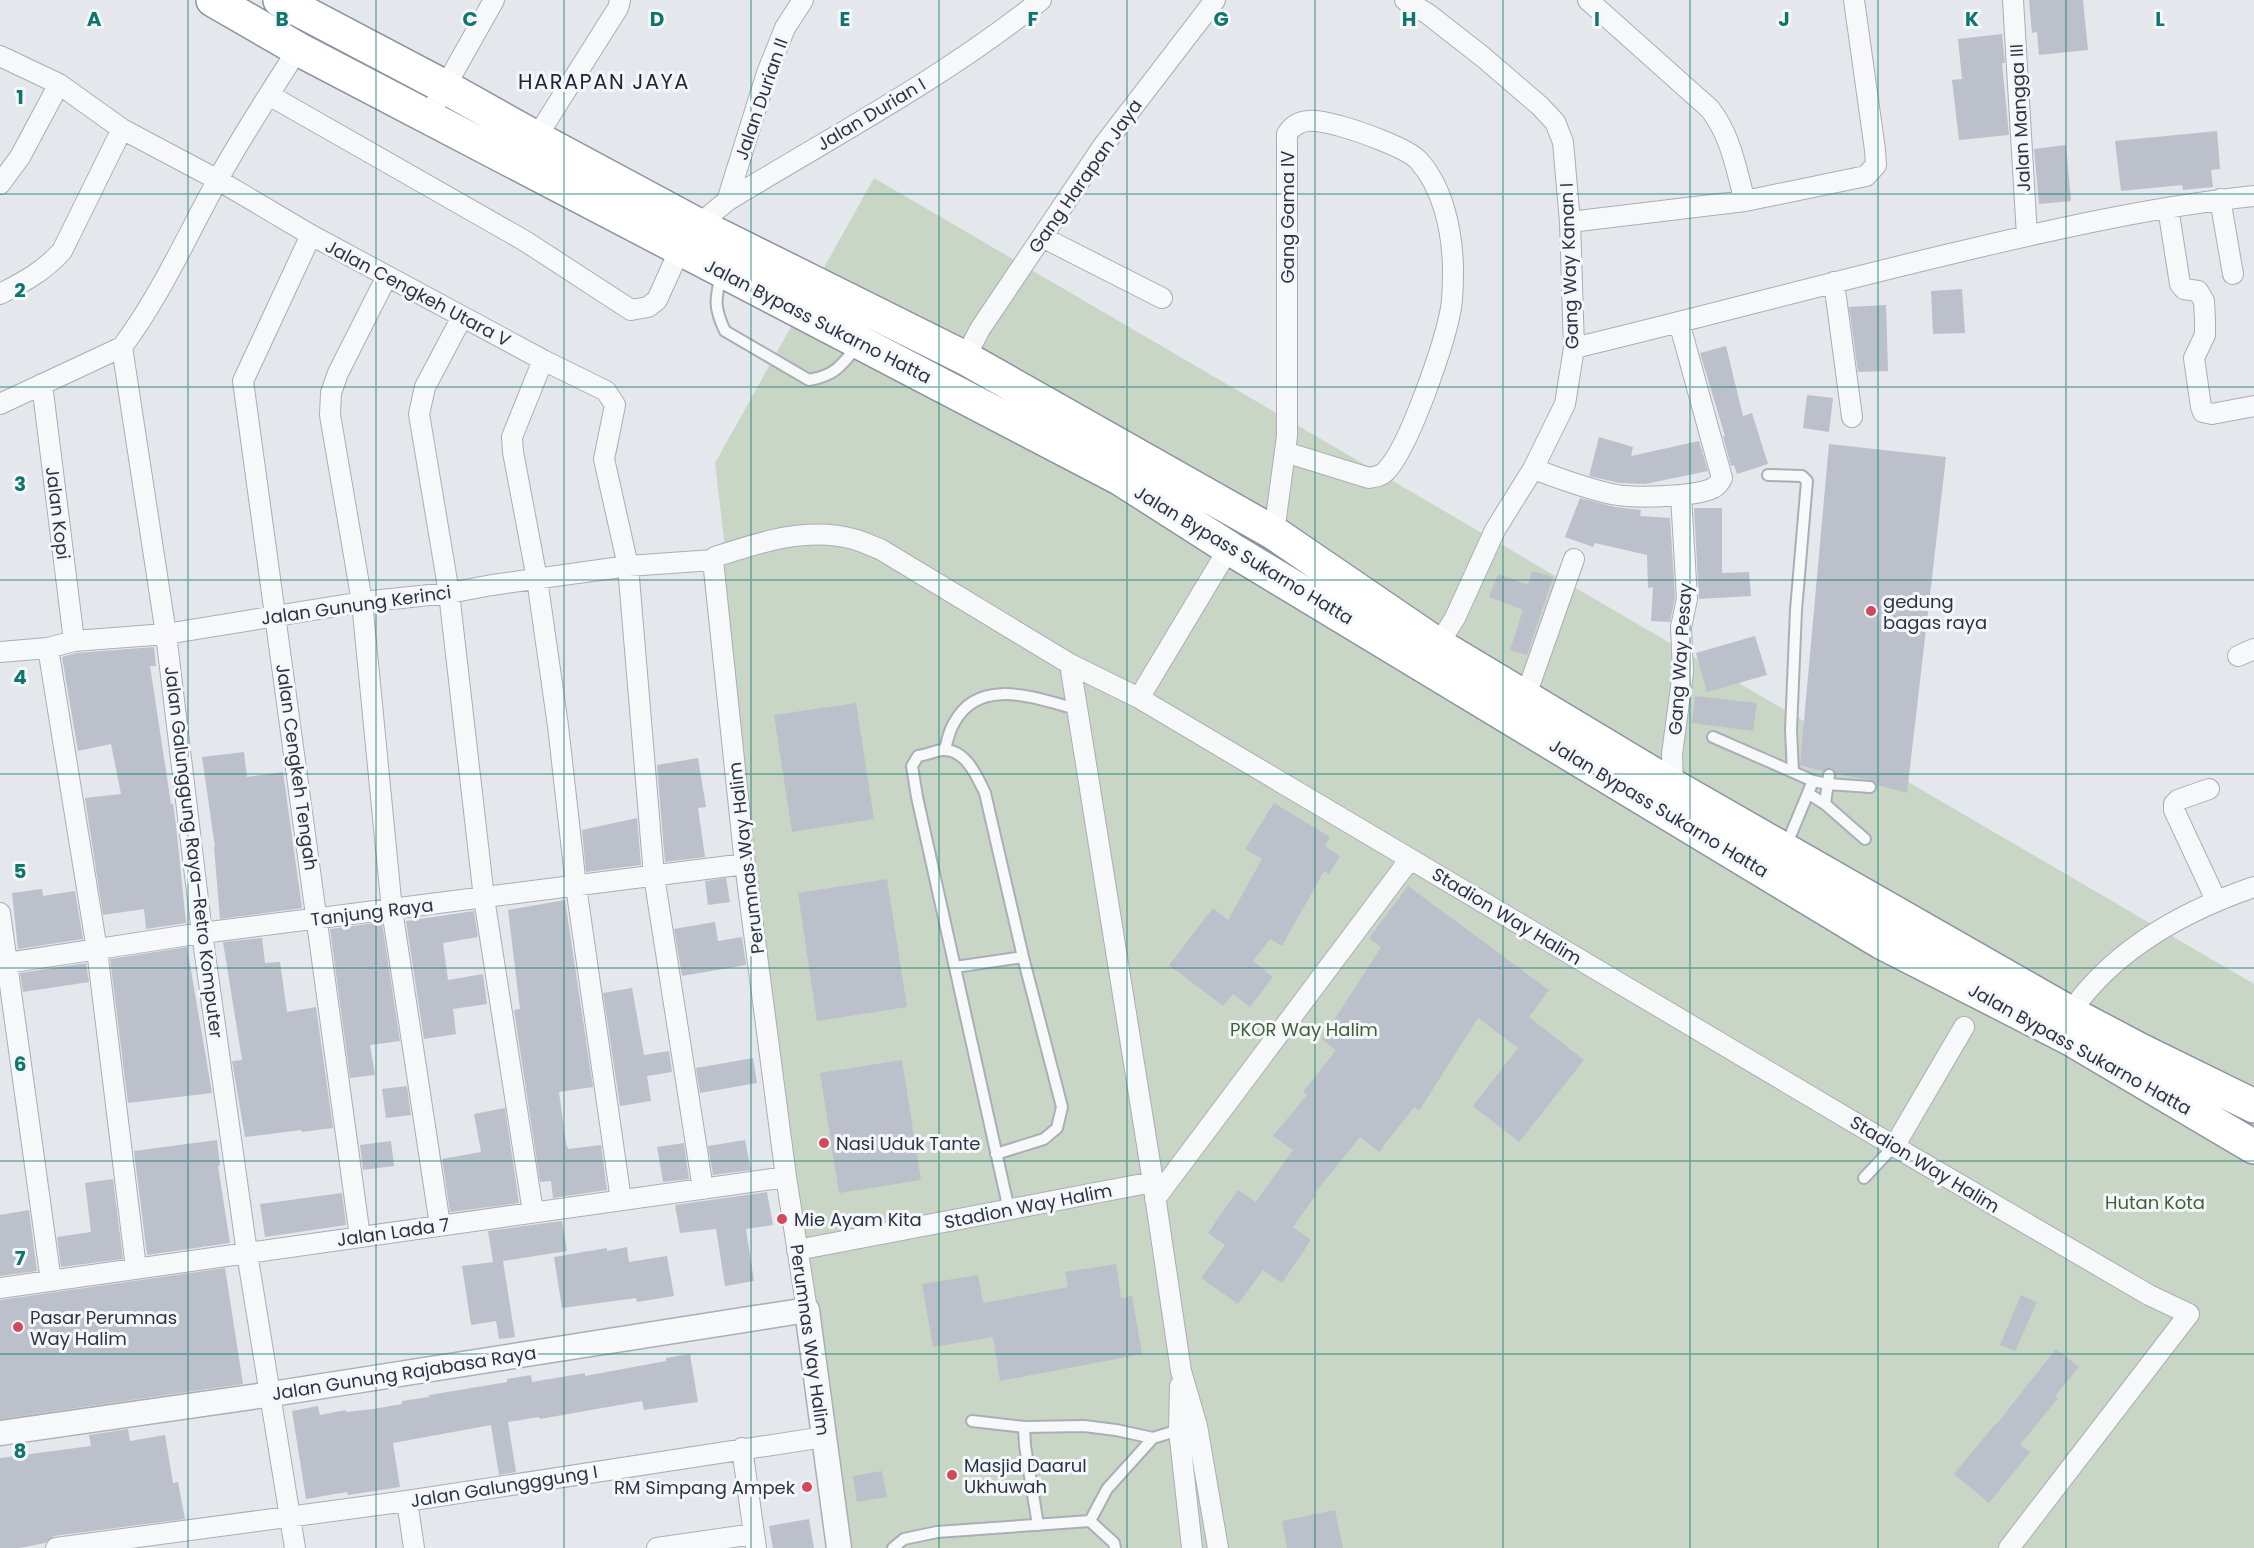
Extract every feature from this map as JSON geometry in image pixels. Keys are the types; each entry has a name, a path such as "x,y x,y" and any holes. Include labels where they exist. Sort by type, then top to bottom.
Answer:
{"highway":[{"name":"Jalan Bypass Sukarno Hatta","path":"213,0 298,49 428,117 689,237 965,358 1274,533 1438,645 1785,851 2070,1012 2140,1050 2254,1106"},
{"name":"Jalan Bypass Sukarno Hatta","path":"288,2 536,138 689,237 722,272 1121,479 1229,548 1881,942 2071,1039 2254,1147"},
{"path":"358,81 370,47"}],"street":[{"path":"428,117 495,0"},
{"path":"536,138 618,8 620,0"},
{"name":"Jalan Durian II","path":"727,201 767,73 785,28 803,0"},
{"name":"Jalan Durian I","path":"689,237 727,201 945,70 1041,0"},
{"name":"Gang Harapan Jaya","path":"965,358 980,329 1103,146 1215,0"},
{"name":"Gang Way Kanan I","path":"1405,0 1428,14 1483,57 1540,106 1555,122 1563,142 1570,222 1574,348 1565,404 1533,469 1495,530 1455,618 1438,645"},
{"path":"1588,0 1710,109 1727,137 1745,201"},
{"path":"1570,222 1745,201 1866,176 1876,165 1854,0"},
{"name":"Jalan Mangga III","path":"2013,0 2026,236"},
{"path":"0,404 122,347 146,315 218,180 298,49"},
{"name":"Jalan Cengkeh Utara V","path":"0,56 59,84 122,129 218,180 311,235 543,360 606,391 615,405 604,459 627,566"},
{"path":"0,184 20,157 59,84"},
{"path":"269,95 525,242 631,310 648,307 657,300 671,263 689,237"},
{"name":"Gang Gama IV","path":"1274,533 1287,436 1287,134 1297,123 1306,120 1326,122 1368,134 1418,159 1439,190 1453,266 1451,308 1431,376 1400,450 1387,470 1380,476 1369,478 1285,452"},
{"path":"0,294 34,276 62,251 122,129"},
{"path":"1574,348 2026,236 2168,208 2254,196"},
{"path":"2220,199 2233,274"},
{"path":"2168,208 2180,284 2184,289 2198,291 2204,301 2205,335 2194,358 2200,407 2203,412 2212,414 2254,406"},
{"name":"Jalan Cengkeh Tengah","path":"311,235 243,381 360,1237"},
{"path":"1042,237 1162,298"},
{"path":"387,276 338,373 332,393 330,415 362,602 392,910 440,1225"},
{"path":"1834,282 1852,417"},
{"path":"462,317 425,387 419,414 449,593 484,898 533,1212"},
{"path":"1533,469 1619,496 1681,495 1713,489 1722,478 1679,322"},
{"name":"Jalan Galunggung Raya—Retro Komputer","path":"122,347 166,634 202,933 247,1253 296,1548"},
{"path":"543,360 512,437 513,452 537,579 558,726 576,886 621,1200"},
{"name":"Jalan Kopi","path":"42,384 74,641"},
{"name":"Gang Way Pesay","path":"1673,786 1672,754 1683,672 1680,627 1687,599 1681,495"},
{"path":"712,560 755,544 789,536 829,535 853,539 879,549 905,563 1070,664 1181,1371 1188,1428 1192,1548"},
{"path":"1139,699 1229,548"},
{"path":"1525,698 1574,559"},
{"name":"Jalan Gunung Kerinci","path":"0,652 48,648 74,641 166,634 362,602 449,593 627,566 712,560"},
{"name":"Perumnas Way Halim","path":"712,560 745,864 786,1178 807,1310 839,1548"},
{"path":"627,566 654,876 703,1189"},
{"path":"48,648 97,950 136,1269"},
{"name":"Stadion Way Halim","path":"1070,664 1139,699 2149,1295 2189,1314 2009,1548"},
{"path":"2210,789 2178,800 2174,804 2174,810 2216,900"},
{"path":"1154,1191 1410,859"},
{"name":"Tanjung Raya","path":"3,964 202,933 745,864"},
{"path":"2070,1012 2082,994 2126,953 2180,919 2216,900 2254,887"},
{"path":"0,913 6,1002 51,1281"},
{"path":"1895,1146 1964,1027"},
{"name":"Jalan Lada 7","path":"0,1288 786,1178"},
{"name":"Stadion Way Halim","path":"797,1250 1009,1210 1154,1191"},
{"name":"Jalan Gunung Rajabasa Raya","path":"0,1433 272,1394 807,1310"},
{"path":"1188,1428 1218,1548"},
{"name":"Jalan Galungggung I","path":"56,1548 177,1540 291,1516 407,1501 824,1437"},
{"path":"657,1548 755,1541 741,1449"},
{"path":"407,1501 414,1548"}],"lane":[{"path":"722,272 715,302 725,331 809,380 822,378 837,370 859,343"},
{"path":"1768,475 1802,476 1808,481 1795,634 1791,730 1793,772"},
{"path":"945,750 954,722 970,704 986,695 1017,693 1077,709"},
{"path":"1713,737 1812,781 1828,780 1870,787"},
{"path":"996,1154 1044,1139 1057,1128 1062,1107 1023,957 985,793 976,774 965,759 945,750 918,756 912,766 955,967 996,1154 1009,1210"},
{"path":"1825,804 1828,780"},
{"path":"1785,851 1800,810 1809,794 1812,781"},
{"path":"1809,794 1825,804 1866,839"},
{"path":"955,967 1023,957"},
{"path":"1864,1178 1895,1146"},
{"path":"972,1421 1024,1427 1084,1426 1153,1438 1188,1428"},
{"path":"1024,1427 1038,1525"},
{"path":"1090,1521 1107,1489 1153,1438"},
{"path":"893,1548 904,1539 937,1532 1090,1521 1114,1543 1115,1548"}],"green space":[{"name":"PKOR Way Halim","path":"874,178 2254,984 2254,1548 838,1548 704,581 706,567 726,557 715,463"}],"building":[{"path":"2029,0 2083,0 2088,50 2039,55 2037,32 2032,33"},
{"path":"2002,34 2005,63 2002,63 2009,135 1959,140 1952,80 1962,79 1958,39"},
{"path":"2217,131 2220,169 2211,170 2213,187 2183,190 2182,185 2121,191 2115,141"},
{"path":"2066,145 2071,201 2039,204 2034,149"},
{"path":"1962,289 1965,333 1933,334 1931,291"},
{"path":"1886,305 1888,371 1858,372 1849,307"},
{"path":"1726,346 1743,416 1752,413 1768,464 1737,474 1734,465 1731,466 1723,436 1725,436 1700,353"},
{"path":"1807,395 1833,398 1829,432 1803,428"},
{"path":"1599,437 1633,447 1631,456 1699,441 1708,471 1645,484 1619,483 1589,476"},
{"name":"gedung bagas raya","path":"1829,444 1946,457 1907,793 1877,785 1871,780 1836,774 1831,768 1823,771 1800,765"},
{"path":"1580,498 1615,507 1641,510 1640,516 1670,518 1675,598 1670,622 1651,621 1653,587 1648,588 1647,555 1595,543 1593,547 1565,537"},
{"path":"1694,508 1722,508 1722,573 1749,572 1751,596 1699,599"},
{"path":"1532,571 1553,577 1527,655 1510,650 1523,610 1489,597 1498,574 1528,585"},
{"path":"1755,636 1767,675 1707,692 1696,653"},
{"path":"154,647 156,666 150,666 176,825 186,923 146,929 144,909 103,915 85,798 121,794 111,744 78,751 62,657 76,653"},
{"path":"1695,696 1757,703 1753,731 1692,723"},
{"path":"856,703 874,819 792,832 774,715"},
{"path":"244,752 247,777 283,772 302,908 220,919 215,847 202,757"},
{"path":"698,758 706,807 698,808 705,857 665,862 657,765"},
{"path":"1274,803 1330,837 1325,846 1340,856 1329,874 1324,871 1282,946 1270,939 1253,961 1273,977 1250,1007 1233,994 1223,1006 1169,965 1213,908 1228,920 1262,859 1245,849"},
{"path":"637,818 641,865 586,872 582,830"},
{"path":"726,878 730,902 708,905 705,881"},
{"path":"887,879 907,1007 817,1021 798,893"},
{"path":"1408,886 1549,990 1529,1017 1584,1060 1519,1142 1473,1106 1518,1048 1478,1018 1419,1111 1414,1107 1379,1152 1360,1137 1314,1194 1316,1195 1293,1227 1311,1240 1282,1283 1263,1270 1238,1304 1201,1278 1225,1245 1208,1233 1238,1190 1256,1202 1293,1150 1273,1136 1307,1095 1303,1092 1336,1050 1322,1039 1381,947 1369,938"},
{"path":"42,889 43,896 75,891 83,939 18,949 12,893"},
{"path":"565,900 593,1087 559,1092 566,1143 568,1149 601,1145 607,1190 553,1198 551,1181 540,1182 514,1010 520,1009 508,910"},
{"path":"474,911 478,937 443,943 448,980 483,974 487,1004 453,1009 456,1034 424,1039 406,921"},
{"path":"382,922 400,1041 370,1045 375,1075 350,1078 330,929"},
{"path":"715,922 718,941 742,937 746,965 682,976 674,929"},
{"path":"262,938 265,963 280,962 287,1012 316,1007 333,1128 245,1137 232,1061 242,1060 223,942"},
{"path":"187,947 212,1093 128,1103 110,959"},
{"path":"86,963 89,982 23,992 20,973"},
{"path":"632,988 644,1055 669,1051 672,1072 647,1076 651,1101 620,1106 603,993"},
{"path":"753,1058 757,1083 700,1093 696,1068"},
{"path":"902,1060 921,1180 839,1193 820,1073"},
{"path":"407,1086 411,1115 386,1118 382,1089"},
{"path":"505,1108 519,1203 450,1212 442,1159 481,1152 474,1114"},
{"path":"217,1140 220,1165 218,1166 230,1243 147,1255 134,1151"},
{"path":"745,1140 751,1170 713,1175 708,1146"},
{"path":"391,1141 394,1166 363,1170 360,1145"},
{"path":"684,1143 689,1179 663,1182 657,1147"},
{"path":"113,1179 123,1259 61,1267 57,1237 91,1232 85,1183"},
{"path":"767,1192 773,1225 746,1229 754,1281 725,1286 716,1229 680,1233 675,1205"},
{"path":"342,1193 346,1225 265,1237 260,1204"},
{"path":"29,1210 37,1271 0,1276 0,1215"},
{"path":"562,1221 567,1251 503,1261 515,1337 499,1339 496,1321 471,1325 462,1266 493,1262 488,1231"},
{"path":"627,1247 629,1262 667,1256 674,1296 637,1302 636,1298 562,1308 554,1257"},
{"path":"1116,1264 1121,1298 1132,1296 1142,1354 1000,1381 993,1337 933,1347 922,1284 978,1275 983,1303 1068,1287 1065,1272"},
{"path":"225,1268 243,1384 0,1419 0,1300"},
{"path":"2021,1295 2037,1302 2015,1351 2000,1345"},
{"path":"2056,1349 2079,1367 2055,1396 2058,1398 2020,1445 2030,1452 1989,1503 1954,1474"},
{"path":"690,1354 698,1402 644,1410 642,1401 540,1419 539,1417 508,1422 516,1472 499,1475 491,1425 393,1443 400,1487 306,1499 292,1411 318,1406 320,1415 346,1410 346,1412 373,1409 402,1404 402,1401 429,1397 429,1395 507,1382 507,1379 531,1375 532,1382 585,1373 585,1376 666,1361 666,1358"},
{"path":"128,1429 130,1441 165,1435 173,1483 178,1482 185,1519 54,1536 45,1543 19,1548 0,1548 0,1458 91,1446 89,1435"},
{"path":"882,1471 887,1497 857,1502 853,1476"},
{"path":"1335,1510 1343,1548 1287,1548 1282,1521"},
{"path":"809,1519 814,1548 773,1548 769,1526"}],"place":[{"name":"gedung bagas raya","path":"1871,611"},
{"name":"Nasi Uduk Tante","path":"824,1143"},
{"name":"Mie Ayam Kita","path":"782,1219"},
{"name":"Pasar Perumnas Way Halim","path":"18,1327"},
{"name":"Masjid Daarul Ukhuwah","path":"952,1475"},
{"name":"RM Simpang Ampek","path":"807,1487"}],"district":[{"name":"HARAPAN JAYA","path":"604,81"}],"park label":[{"name":"Hutan Kota","path":"2155,1202"}]}
